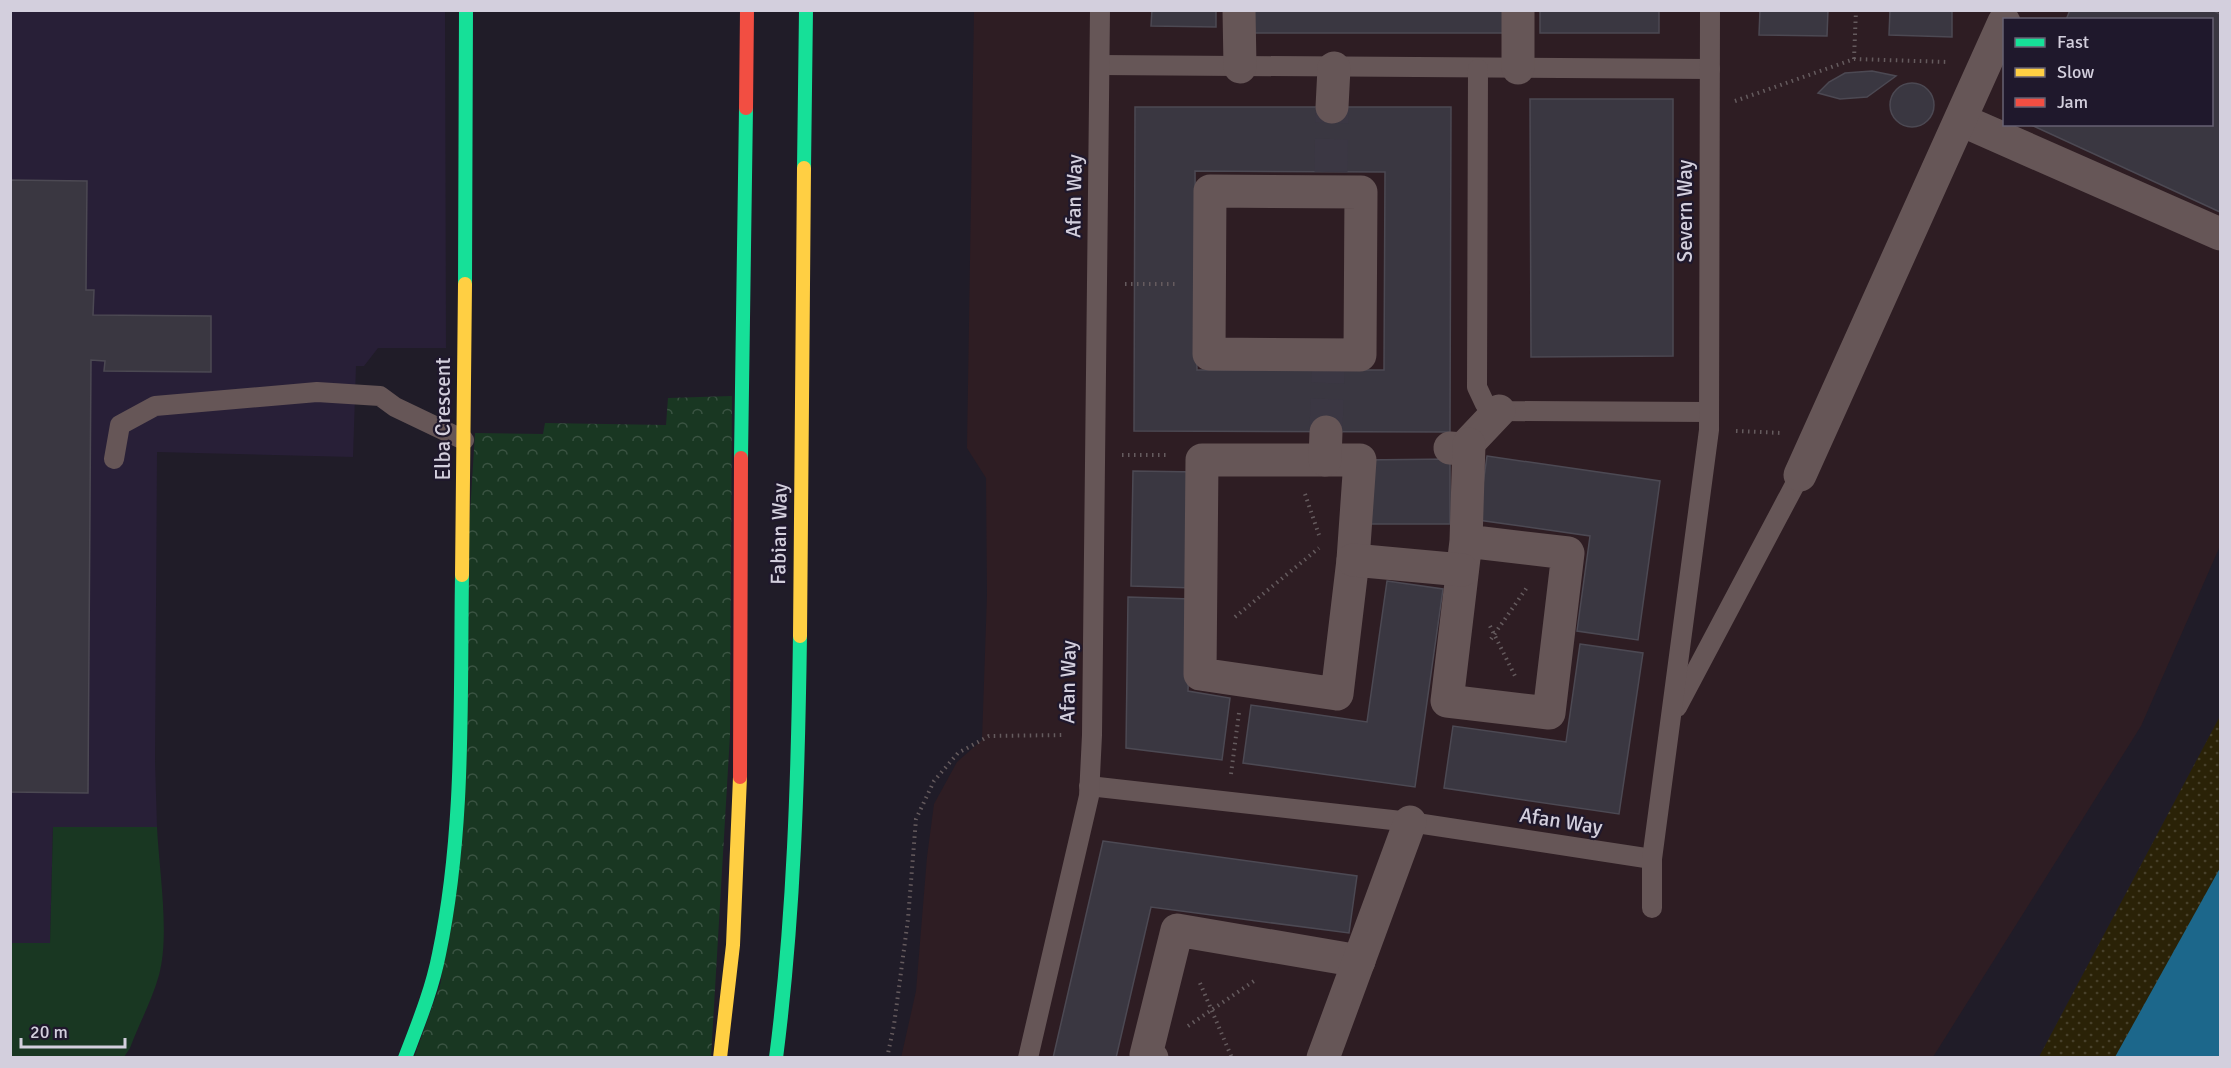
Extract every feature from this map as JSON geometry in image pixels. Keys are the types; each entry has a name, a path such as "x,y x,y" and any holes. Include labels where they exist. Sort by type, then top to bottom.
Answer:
{"main road":[{"name":"Elba Crescent","path":"405,1058 435,971 449,900 456,829 464,440 466,10"},
{"name":"Fabian Way","path":"720,1058 729,1001 738,870 747,10"},
{"name":"Fabian Way","path":"776,1058 784,1004 794,868 798,744 806,10"}],"street":[{"path":"1239,10 1240,66"},
{"path":"1518,10 1518,68"},
{"path":"1800,475 2003,25"},
{"path":"1332,107 1334,68"},
{"path":"1961,120 2220,234"},
{"path":"1331,182 1361,192 1360,355 1209,354 1208,284 1210,191 1331,182"},
{"path":"1353,560 1464,555 1553,551 1568,553 1550,713 1447,701 1464,555 1460,446 1499,411"},
{"path":"1326,446 1360,460 1353,560 1337,694 1200,674 1202,460 1326,446"},
{"path":"1323,1058 1410,822"},
{"path":"1149,1056 1177,930 1359,961"}],"lane":[{"name":"Afan Way","path":"1100,10 1092,735 1089,786 1410,822 1652,859"},
{"name":"Severn Way","path":"1652,908 1652,859 1709,421 1710,10"},
{"path":"1100,66 1710,69"},
{"path":"1478,69 1477,387 1485,405 1499,411 1709,421"},
{"path":"114,459 120,425 155,406 317,392 380,396 395,406 464,440"},
{"path":"1670,720 1800,475"},
{"path":"1028,1058 1089,796 1089,786"}],"path":[{"path":"1854,59 1857,10"},
{"path":"1709,110 1854,59 1986,63"},
{"path":"1097,284 1208,284"},
{"path":"1709,421 1819,435"},
{"path":"1094,455 1185,454 1202,460"},
{"path":"1202,644 1322,545"},
{"path":"1488,644 1553,551"},
{"path":"1489,623 1533,711"},
{"path":"1228,802 1243,680"},
{"path":"887,1058 894,1025 908,919 916,819 934,781 958,753 989,736 1092,735"},
{"path":"1149,1056 1299,951"},
{"path":"1199,980 1232,1058"}],"shaded area":[{"path":"11,11 445,11 446,348 378,348 364,366 356,366 353,457 157,452 155,761 157,827 53,828 50,943 11,943"},
{"path":"974,11 2220,11 2220,546 2141,726 1933,1057 901,1058 916,991 927,857 934,804 957,762 982,740 987,595 986,478 967,448"}],"green space":[{"path":"732,396 730,735 711,1057 414,1058 441,982 475,433 543,434 545,423 666,425 668,398"},
{"path":"53,827 157,827 164,922 162,959 153,994 124,1057 11,1057 11,943 50,943"}],"sand":[{"path":"2220,716 2220,1057 2039,1057"}],"water":[{"path":"2220,868 2220,1057 2115,1057"}],"building":[{"path":"1152,10 1216,10 1216,27 1151,26"},
{"path":"1252,10 1505,10 1505,33 1251,33"},
{"path":"1540,10 1659,10 1659,33 1540,33"},
{"path":"1760,10 1828,10 1827,36 1759,35"},
{"path":"1890,10 1952,10 1952,37 1889,35"},
{"path":"2070,10 2212,10 2220,14 2220,212 2033,126 2213,126 2213,18 2067,18"},
{"path":"1872,71 1896,76 1867,97 1840,99 1818,93 1829,82 1845,73"},
{"path":"1912,83 1927,90 1934,105 1927,120 1912,127 1897,120 1890,105 1897,90"},
{"path":"1530,99 1673,99 1673,356 1531,357"},
{"path":"1135,107 1451,107 1450,432 1134,431","holes":["1195,171 1385,172 1384,370 1197,370"]},
{"path":"10,180 87,181 86,290 94,290 93,315 211,316 211,372 104,371 105,361 91,360 88,793 10,792"},
{"path":"1487,456 1660,481 1638,640 1577,631 1590,536 1478,520"},
{"path":"1450,459 1450,524 1362,524 1362,460"},
{"path":"1133,471 1198,472 1195,588 1131,586"},
{"path":"1387,581 1443,589 1415,787 1243,763 1251,705 1367,722"},
{"path":"1128,597 1191,599 1188,691 1230,698 1222,760 1126,748"},
{"path":"1580,644 1643,653 1619,814 1444,788 1453,726 1566,742"},
{"path":"1103,841 1357,876 1349,933 1151,907 1116,1058 1053,1058"}],"tunnel":[{"path":"1331,172 1332,107"},
{"path":"1326,432 1328,370"}],"traffic: fast":[{"path":"465,284 466,10"},
{"path":"804,168 806,10"},
{"path":"741,458 746,108"},
{"path":"405,1058 433,981 453,860 460,765 462,575"},
{"path":"776,1058 787,953 794,847 800,636"}],"traffic: slow":[{"path":"800,636 804,168"},
{"path":"462,575 465,284"},
{"path":"720,1058 733,945 740,777"}],"traffic: jam":[{"path":"746,108 747,10"},
{"path":"740,777 741,458"}]}
